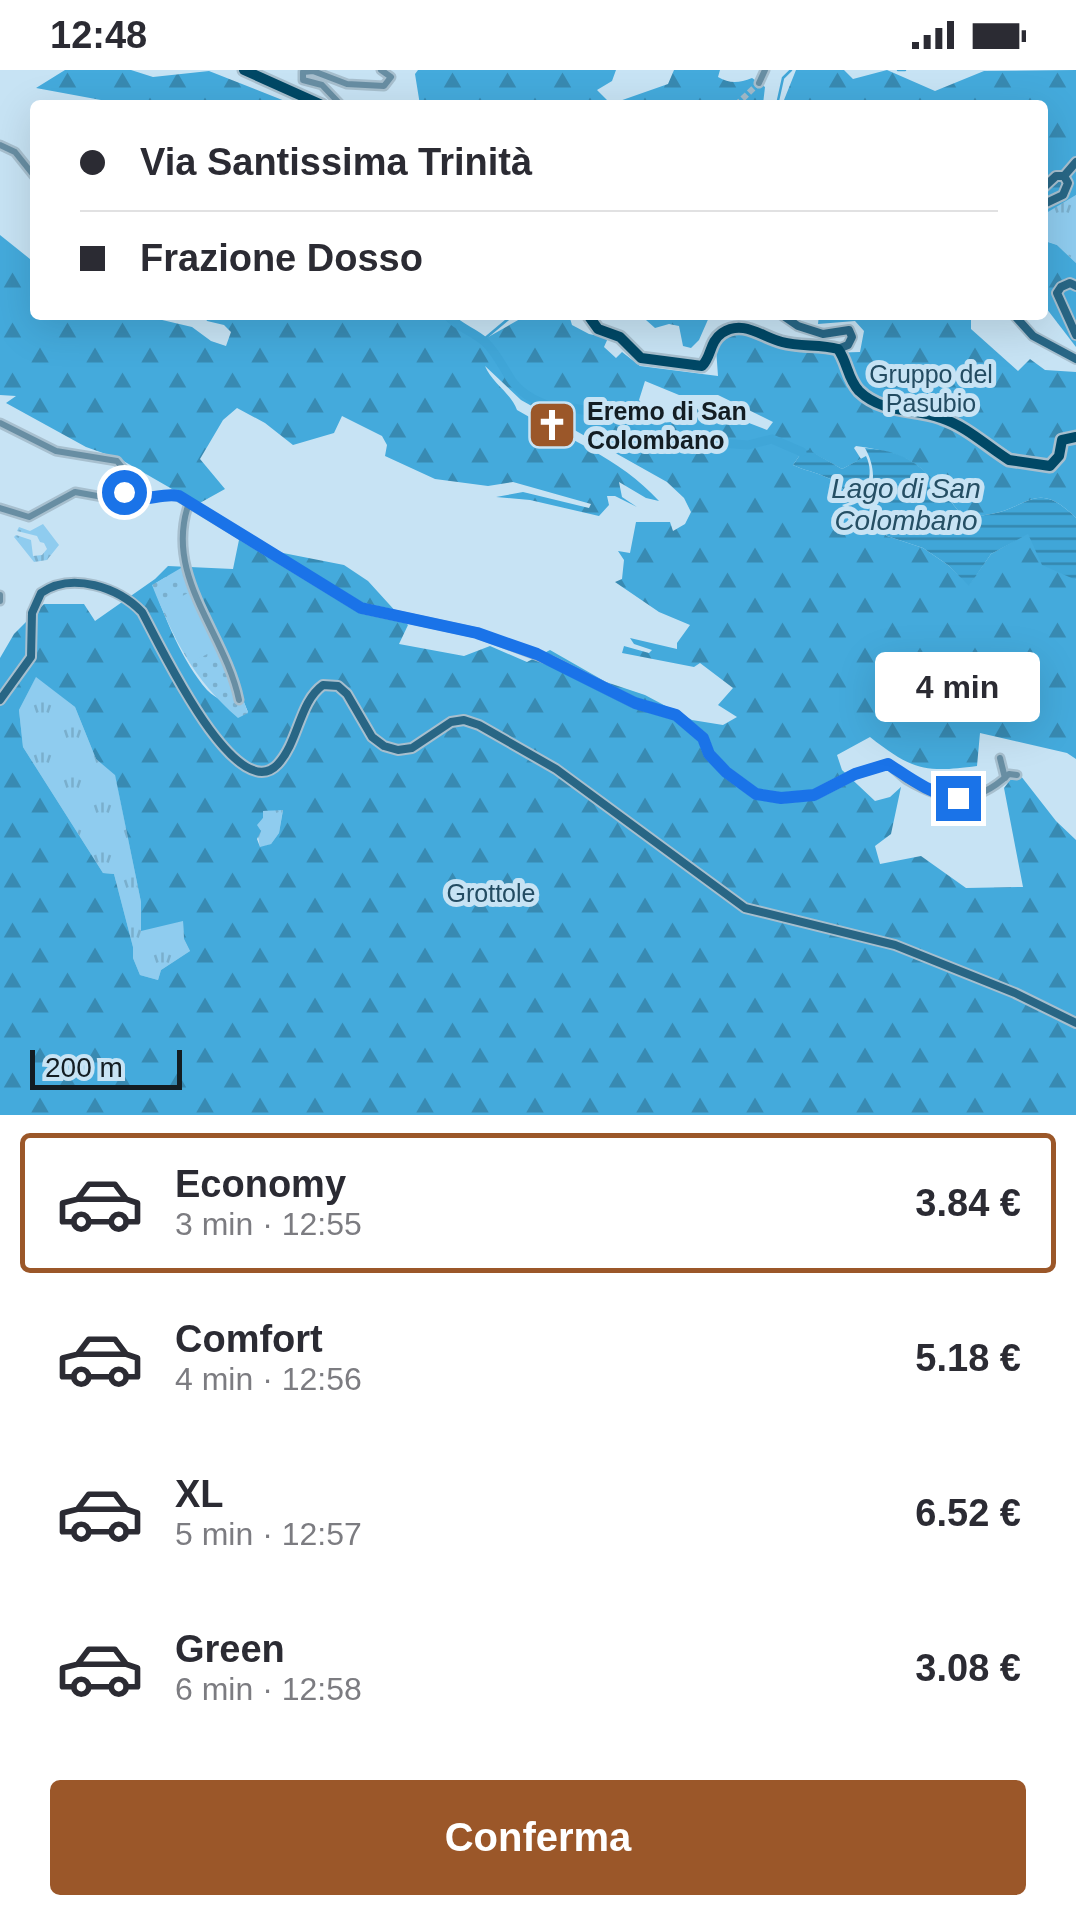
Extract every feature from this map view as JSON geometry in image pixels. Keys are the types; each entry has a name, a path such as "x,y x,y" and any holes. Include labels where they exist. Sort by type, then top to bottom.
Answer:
{"main road":[{"path":"244,70 311,100"},
{"path":"592,320 598,329 620,337 640,358 650,362 702,366 717,336 743,327 783,342 838,349 849,379 866,397 892,409 942,418 1010,460 1050,466 1059,456 1062,440 1076,437"}],"street":[{"path":"336,100 322,85 302,80 303,72 313,71 346,84 384,86 391,78 381,70"},
{"path":"759,84 765,70"},
{"path":"0,145 15,152 30,172"},
{"path":"1048,183 1056,176 1064,176 1076,162"},
{"path":"1048,201 1067,189 1064,176"},
{"path":"1076,286 1070,283 1057,293 1076,335"},
{"path":"789,320 823,334 849,330 852,337 848,345 838,349"},
{"path":"1019,320 1033,336 1076,359"},
{"path":"0,423 56,450 117,461 129,476 126,496"},
{"path":"0,508 29,517 74,493 135,500 176,495 361,608 477,633 537,654 635,703 676,715 703,738 709,754 726,772 756,794 781,798 814,795 855,774 888,764 934,793 958,798 990,791 1005,778 1017,775"},
{"path":"190,504 184,526 184,565 189,584 223,649 239,700"},
{"path":"0,700 31,657 32,613 37,598 53,586 95,586 122,596 142,612 210,732 250,769 272,770 292,745 311,697 323,685 330,684 347,694 378,743 392,749 412,748 451,722 464,720 556,769 745,908 895,945 1014,993 1076,1023"},
{"path":"1000,758 1005,778"}],"green space":[{"path":"65,70 131,70 153,77 209,71 282,100 101,100 36,88"},
{"path":"418,70 616,70 612,81 597,90 607,100 419,100 415,74"},
{"path":"674,70 720,70 718,77 722,79 735,82 752,78 765,87 763,100 622,100 668,84"},
{"path":"796,70 844,70 853,79 887,70 935,91 984,71 1076,70 1076,195 1048,212 1048,100 784,100"},
{"path":"1076,195 1076,263 1048,242 1048,211"},
{"name":"Grottole","path":"0,235 30,259 30,320 162,320 192,327 226,346 231,332 224,325 206,320 451,320 483,340 518,320 570,320 572,325 589,334 608,338 604,347 616,358 622,352 640,366 718,376 716,348 734,334 753,334 774,346 799,352 860,352 864,331 855,321 818,324 818,320 971,320 971,329 1018,371 1030,359 1045,370 1076,372 1076,518 1062,506 1041,498 985,515 960,513 916,464 876,449 856,446 861,459 842,469 815,454 802,452 793,465 835,482 846,494 848,503 842,505 887,536 923,548 969,585 991,554 1028,533 1076,580 1076,759 1067,753 980,733 977,766 931,769 909,763 870,737 837,755 842,770 875,801 890,797 901,787 891,834 875,846 880,864 921,856 966,888 1023,887 1004,788 1017,771 1076,840 1076,1115 0,1115 0,658 14,634 44,604 84,604 95,621 168,566 233,569 240,535 283,553 344,565 368,581 408,625 399,644 464,656 490,646 527,662 550,650 606,682 645,695 692,720 723,725 737,717 718,705 733,688 700,663 694,667 622,653 624,646 649,653 652,650 634,644 630,638 677,649 690,625 659,612 615,582 622,579 624,560 618,551 630,553 636,522 670,522 673,531 685,524 691,512 684,498 667,482 521,400 485,366 517,410 610,461 659,501 619,482 622,497 637,507 607,496 609,505 599,516 530,500 496,497 523,492 589,508 591,504 513,482 488,486 435,479 385,456 387,445 382,436 342,416 334,433 293,445 237,408 223,420 200,459 225,489 198,504 120,459 86,447 6,403 16,396 0,395","holes":["645,381 679,395 718,395 773,422 767,430 728,415 709,415 684,402 682,408 691,417 660,422 639,400","166,577 213,628 248,712 215,697 190,666 153,585","36,677 75,707 96,759 115,775 141,902 141,931 183,921 184,939 190,951 161,970 158,980 140,975 114,874 103,873 23,747 19,710","283,810 279,833 271,844 260,847 257,839 261,831 257,825 263,811"]},
{"name":"Gruppo del Pasubio","path":"1048,242 1076,263 1076,347 1048,311"},
{"path":"646,320 708,320 691,348 683,346 679,326 655,328"},
{"path":"43,524 59,545 47,560 34,562 14,537 31,540 33,556 42,555 47,549 37,536 17,531 19,527 30,531"},
{"path":"181,568 188,569 195,592 225,649 248,713 238,718 186,658 152,585"},
{"path":"188,593 217,649 190,663 162,607"},
{"path":"36,676 75,707 96,759 115,774 141,902 141,930 183,920 184,939 190,951 161,970 158,980 140,975 114,874 103,873 23,747 19,710"},
{"path":"283,809 279,833 271,844 260,848 256,824 263,818 263,811"}],"water":[{"name":"Lago di San Colombano","path":"865,448 910,460 960,513 985,515 1041,498 1062,506 1076,518 1076,580 1042,565 1028,534 991,554 969,586 923,548 887,536 848,506 858,503 870,491 872,466"},
{"path":"809,450 842,469 866,456 870,470 864,490 848,503 842,487 835,482 793,465 802,452"}],"waterway":[{"path":"778,100 783,78 791,70"},
{"path":"898,70 905,70"},
{"path":"453,320 489,346 517,387 551,407 607,415 641,437 748,445 772,439 802,452"},
{"path":"483,340 507,320"}],"tunnel":[{"path":"741,100 759,83"}],"place":[{"name":"Eremo di San Colombano","path":"552,425"}],"route":[{"path":"124,492 135,500 179,496 361,608 477,633 537,654 635,703 676,715 692,725 708,744 714,761 756,794 772,798 814,795 855,774 888,764 934,793 958,798"}]}
